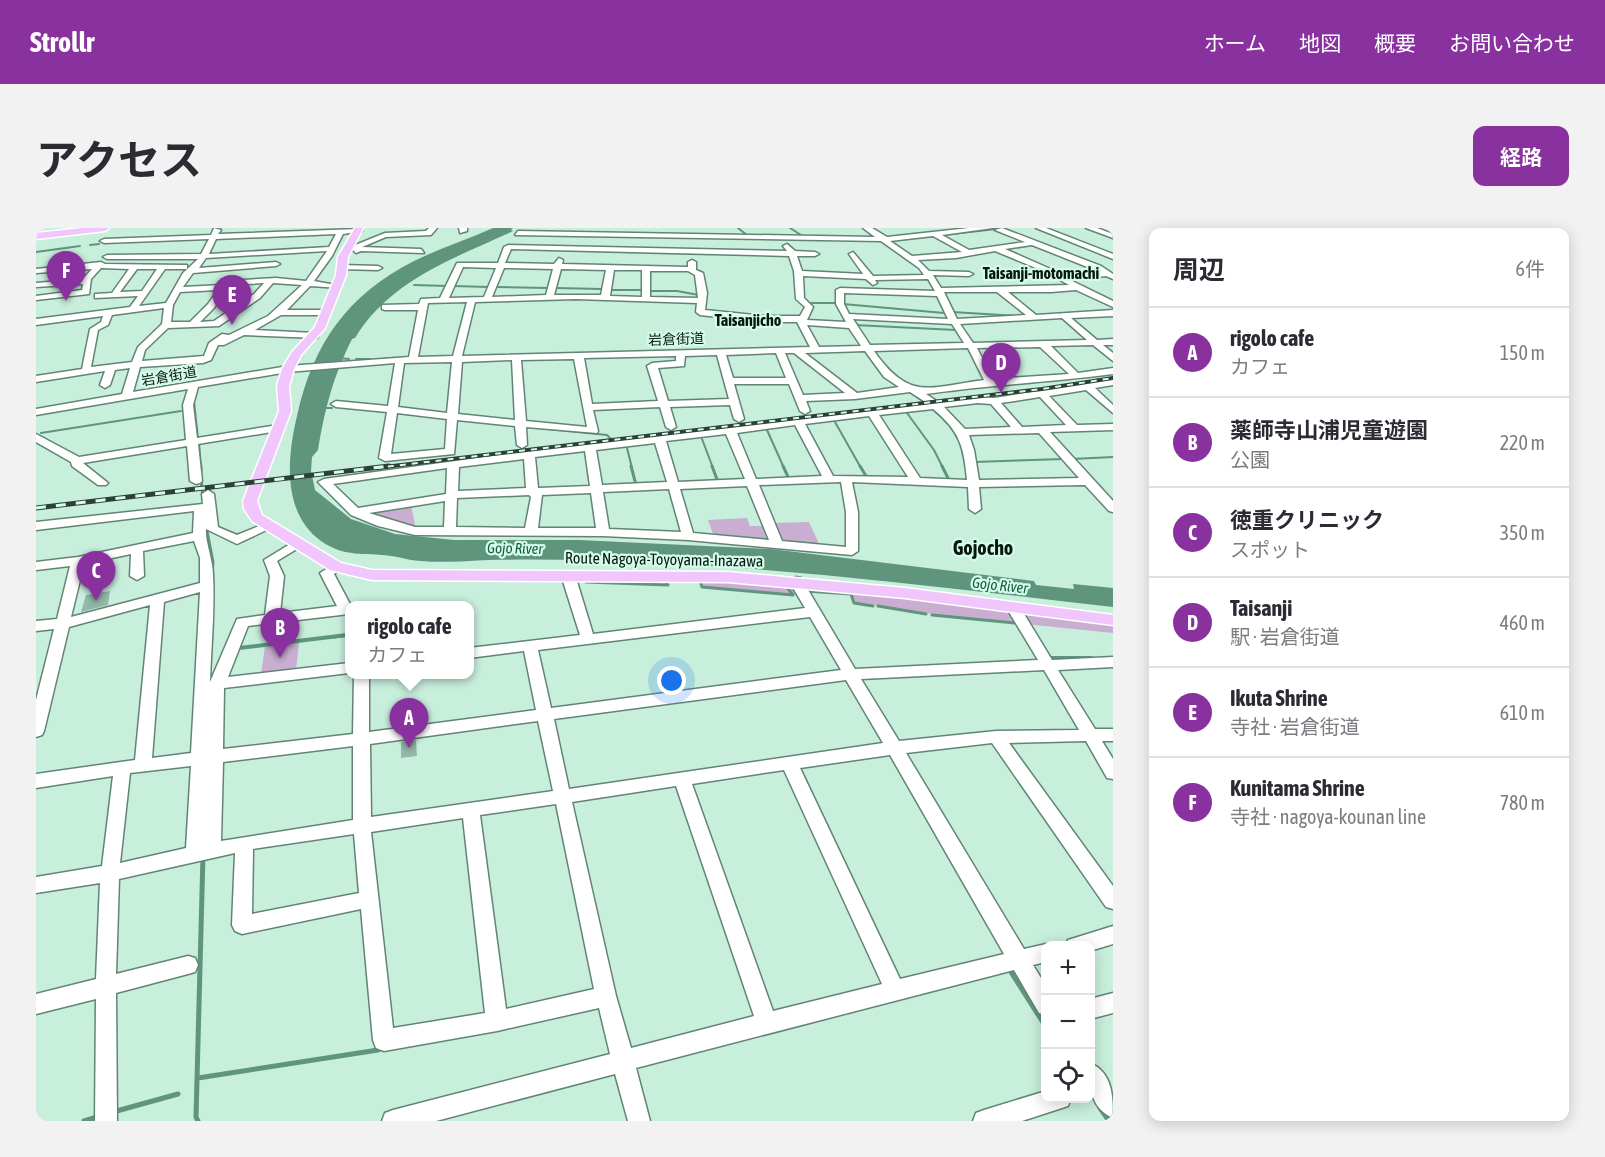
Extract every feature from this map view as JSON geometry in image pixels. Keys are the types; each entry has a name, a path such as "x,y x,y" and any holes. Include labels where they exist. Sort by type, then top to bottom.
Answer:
{"main road":[{"path":"36,235 86,228"},
{"path":"36,235 104,228"},
{"path":"288,369 296,354 314,336 337,286 344,258 358,229"},
{"name":"Route Nagoya-Toyoyama-Inazawa","path":"288,369 283,386 285,411 250,501 251,509 257,518 336,567 384,576 698,575 796,581 1113,620"}],"street":[{"path":"104,228 107,257"},
{"path":"127,397 141,349 166,325 175,295 203,256 218,228"},
{"path":"344,258 385,235 428,233 433,228"},
{"path":"605,298 616,249 616,236 608,228"},
{"path":"659,228 670,236 672,249"},
{"path":"712,228 723,236"},
{"path":"765,228 780,238 793,253 800,273 800,299 809,307 802,321"},
{"path":"818,228 834,238"},
{"path":"867,228 913,258 928,275 940,292 947,311 971,345 990,382"},
{"path":"924,228 968,252"},
{"path":"938,236 988,228"},
{"path":"487,300 512,237 521,230 616,236 834,238 888,241 1016,228"},
{"path":"1040,228 1113,257"},
{"path":"1090,228 1113,236"},
{"path":"104,241 358,229"},
{"path":"36,379 136,363 200,361 208,358 212,345 238,331 271,318 307,283 334,246 336,230"},
{"path":"999,230 1112,275"},
{"path":"282,231 273,280 213,328 314,336"},
{"path":"549,298 562,248 562,233"},
{"path":"905,239 928,257"},
{"path":"913,258 956,256 968,252 1032,243"},
{"path":"508,247 815,254"},
{"path":"995,248 1051,271 1077,287 1113,304"},
{"path":"36,298 59,295 87,286 107,257 203,256 327,249"},
{"path":"344,258 360,249 421,251"},
{"path":"1091,249 1113,257"},
{"path":"692,250 692,272 699,273 702,301 700,312 802,321 954,321 1113,313"},
{"path":"853,254 881,294"},
{"path":"956,256 979,290"},
{"path":"344,258 378,268"},
{"path":"36,271 99,266 193,269 276,264"},
{"path":"443,301 460,265 692,269"},
{"path":"114,295 134,267"},
{"path":"134,309 162,268"},
{"path":"62,269 63,283"},
{"path":"646,269 646,299"},
{"path":"800,273 871,278 969,274"},
{"path":"1061,278 1112,275"},
{"path":"835,276 840,290 840,304 848,321 887,376 914,390 956,423 962,432 967,445 975,509"},
{"path":"192,325 221,298 227,283 273,280 337,286"},
{"path":"36,285 63,283 87,286 98,296 96,314"},
{"path":"168,287 175,295 221,298"},
{"path":"36,322 134,309 175,295 225,287"},
{"path":"840,290 881,294 998,289 1051,290 1077,287"},
{"path":"98,296 157,288"},
{"path":"998,289 1034,317"},
{"path":"413,359 424,301 605,298 702,301"},
{"path":"400,360 391,410 386,458 450,452 458,358 472,300"},
{"path":"238,301 249,301"},
{"path":"385,307 423,307"},
{"path":"86,371 94,329 105,323 108,312"},
{"path":"277,312 325,313"},
{"path":"1064,315 1113,358"},
{"path":"802,321 816,349"},
{"path":"166,325 216,324"},
{"path":"221,343 238,331"},
{"name":"岩倉街道","path":"36,412 288,369 349,363 413,359 1113,342"},
{"path":"1043,344 1076,376"},
{"path":"779,350 805,411"},
{"path":"796,350 855,396"},
{"path":"721,352 739,418"},
{"path":"671,427 652,366 681,364 680,353"},
{"path":"336,404 593,431 579,368 579,356"},
{"path":"516,357 521,424 532,492 537,496 531,532"},
{"path":"105,385 111,367"},
{"path":"799,398 855,396 1113,371"},
{"path":"729,381 792,381"},
{"path":"846,479 852,512 852,551 688,536 603,532 450,532 402,529 355,512 324,482 453,464 526,450 590,447 731,432 978,400 994,401 1042,395 1113,382"},
{"path":"194,385 188,405 197,441 201,480"},
{"path":"1088,387 1111,407"},
{"path":"1042,395 1074,428"},
{"path":"994,401 1019,430"},
{"path":"589,406 734,402"},
{"path":"873,414 916,481"},
{"path":"800,424 829,479"},
{"path":"962,432 1113,427"},
{"path":"76,461 278,428"},
{"path":"1042,430 1113,508"},
{"path":"731,432 777,544"},
{"path":"36,437 76,461 76,464 102,483"},
{"path":"660,440 688,536"},
{"path":"590,447 603,532"},
{"path":"450,532 453,464"},
{"path":"355,512 452,496 829,479 972,484 1087,481"},
{"path":"1098,492 1113,491"},
{"path":"207,494 212,529 237,540 269,526"},
{"path":"36,526 199,507 201,522 199,536 206,558 208,758 204,851"},
{"path":"36,566 78,561 199,536"},
{"path":"272,618 277,576 270,560 299,544"},
{"path":"137,549 137,576"},
{"path":"36,731 78,561"},
{"path":"336,567 327,573 345,605"},
{"path":"568,575 588,639"},
{"path":"796,581 812,612 1041,998"},
{"path":"36,626 63,623 206,586"},
{"path":"143,765 157,600"},
{"path":"1013,607 1113,773"},
{"path":"208,758 217,684 234,647 242,622 345,609"},
{"path":"474,652 812,612"},
{"path":"530,646 606,996 639,1121"},
{"path":"36,781 143,765 362,740 849,674 1113,662"},
{"path":"217,684 345,668"},
{"path":"362,679 362,825 384,1040 497,1021 606,996"},
{"path":"36,885 110,873 244,843 893,748 996,737 1113,735"},
{"path":"996,737 1113,901"},
{"path":"789,763 895,990"},
{"path":"106,1121 106,934 110,873 122,768"},
{"path":"682,779 767,1023"},
{"path":"471,810 497,1021"},
{"path":"244,843 242,925 369,899"},
{"path":"1090,941 1113,935"},
{"path":"393,1121 1041,954"},
{"path":"36,1004 188,965"},
{"path":"1095,1008 1113,1003"},
{"path":"1095,1086 1113,1107"},
{"path":"984,1121 1043,1103"}],"shaded area":[{"path":"411,506 416,529 362,513"},
{"path":"747,518 750,526 766,526 772,541 714,537 708,520"},
{"path":"809,522 820,546 782,543 774,523"},
{"path":"671,577 789,584 797,595 794,595 788,587 791,594 703,587 700,580 664,580 666,584 585,580"},
{"path":"806,586 1010,611 1018,623 953,617 855,602 851,594 803,588"},
{"path":"1022,611 1113,624 1113,633 1025,624"},
{"path":"299,642 296,671 261,675 265,646"}],"water":[{"name":"Gojo River","path":"493,228 513,228 511,230 513,231 447,261 405,286 369,318 352,339 330,393 318,450 312,457 311,471 315,490 351,519 395,534 454,540 579,540 771,549 1034,581 1036,585 1074,589 1073,584 1113,588 1113,607 801,573 723,567 567,560 417,561 347,552 321,541 308,529 299,516 291,484 290,467 297,416 304,390 323,344 352,306 390,274 424,256"}],"building":[{"path":"110,591 108,605 81,612 86,595"},
{"path":"416,740 417,756 401,758 401,742"}],"waterway":[{"path":"738,228 748,236"},
{"path":"790,228 804,237"},
{"path":"943,235 996,229"},
{"path":"886,241 935,236"},
{"path":"90,245 99,244"},
{"path":"36,252 80,246"},
{"path":"414,285 447,286"},
{"path":"453,286 489,287"},
{"path":"496,287 549,288"},
{"path":"555,288 602,289"},
{"path":"610,290 643,290"},
{"path":"649,291 677,291 699,295"},
{"path":"807,303 838,303"},
{"path":"843,304 944,313"},
{"path":"952,312 1020,316"},
{"path":"854,325 956,330"},
{"path":"338,358 349,359"},
{"path":"356,359 370,359"},
{"path":"908,391 921,400"},
{"path":"194,401 198,439"},
{"path":"320,408 332,408"},
{"path":"361,409 387,412"},
{"path":"41,433 181,411"},
{"path":"396,413 413,415"},
{"path":"907,413 934,450 949,480 952,480"},
{"path":"835,422 861,468"},
{"path":"539,428 607,435 615,443"},
{"path":"767,430 784,468"},
{"path":"702,439 713,468"},
{"path":"199,442 201,468"},
{"path":"627,448 632,468"},
{"path":"1072,459 1113,457"},
{"path":"974,462 1064,459"},
{"path":"631,466 636,485"},
{"path":"712,466 718,482"},
{"path":"783,466 789,479"},
{"path":"860,466 866,476"},
{"path":"201,479 203,498"},
{"path":"206,526 213,562 212,575"},
{"path":"586,582 668,585 665,580 668,580"},
{"path":"696,581 700,581 702,587 793,595 787,587 789,588"},
{"path":"804,591 851,594 854,603 873,606"},
{"path":"878,606 926,614"},
{"path":"932,615 1015,623"},
{"path":"239,648 345,635"},
{"path":"334,637 345,636"},
{"path":"1048,658 1091,658"},
{"path":"198,1121 196,1117 203,855"},
{"path":"1009,969 1041,1019"},
{"path":"198,1078 378,1050"},
{"path":"113,1112 178,1094"},
{"path":"1100,1108 1109,1121"},
{"path":"84,1121 97,1117"}],"railway":[{"path":"376,468 1042,389 1113,378"},
{"path":"36,508 389,466"}],"place":[{"name":"Kunitama Shrine","path":"66,301"},
{"name":"Ikuta Shrine","path":"232,325"},
{"name":"Taisanji","path":"1001,393"},
{"name":"徳重クリニック","path":"96,601"},
{"name":"薬師寺山浦児童遊園","path":"280,658"},
{"name":"rigolo cafe","path":"409,748"}],"district":[{"name":"Taisanji-motomachi","path":"1041,273"},
{"name":"Taisanjicho","path":"748,320"},
{"name":"Gojocho","path":"983,547"}]}
